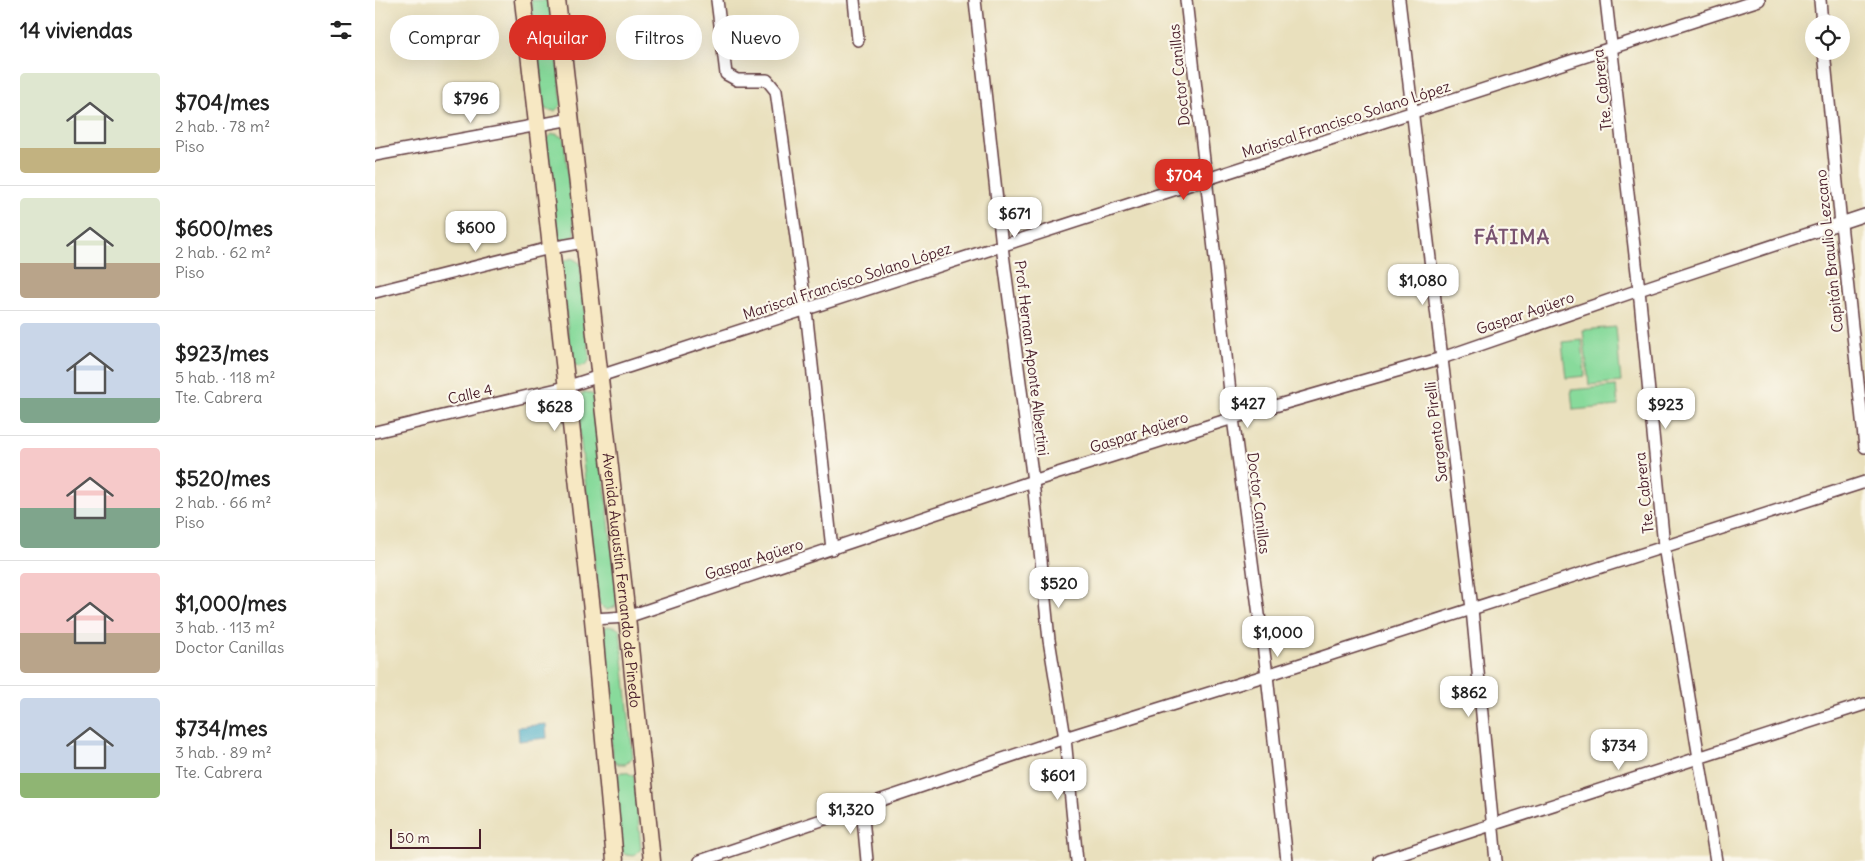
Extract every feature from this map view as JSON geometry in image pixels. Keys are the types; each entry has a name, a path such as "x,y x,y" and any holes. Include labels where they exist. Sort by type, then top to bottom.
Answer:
{"street":[{"path":"523,0 593,619 615,861"},
{"name":"Avenida Augustín Fernando de Pinedo","path":"557,0 627,617 652,861"},
{"path":"717,0 726,74 737,80 767,80 776,92 806,310 832,549"},
{"path":"854,0 858,40"},
{"name":"Prof. Hernan Aponte Albertini","path":"975,0 1002,246 1033,481 1049,640 1065,738"},
{"name":"Doctor Canillas","path":"1186,0 1205,180 1233,418 1267,676 1287,861"},
{"name":"Sargento Pirelli","path":"1399,0 1472,609 1496,861"},
{"name":"Tte. Cabrera","path":"1606,0 1613,48 1639,290 1664,546 1716,861"},
{"name":"Mariscal Francisco Solano López","path":"600,376 1759,0"},
{"path":"1820,0 1821,15"},
{"name":"Capitán Braulio Lezcano","path":"1825,60 1865,447"},
{"path":"375,155 571,120"},
{"name":"Gaspar Agüero","path":"593,619 627,617 1033,481 1233,418 1442,358 1865,215"},
{"path":"375,292 550,248 584,242"},
{"name":"Calle 4","path":"375,432 566,387 600,376"},
{"path":"700,861 1065,738 1267,676 1865,482"},
{"path":"1381,861 1865,704"},
{"path":"1065,738 1077,861"},
{"path":"861,807 867,861"}],"green space":[{"path":"531,0 551,0 553,15 533,15"},
{"path":"538,60 557,60 562,104 555,111 547,110 543,107"},
{"path":"552,134 564,138 575,235 571,239 559,241 555,237 545,141"},
{"path":"572,258 580,263 590,359 587,364 579,367 571,362 561,265 564,261"},
{"path":"1616,327 1621,382 1589,385 1583,330"},
{"path":"1582,340 1585,376 1566,378 1562,342"},
{"path":"1616,386 1618,406 1573,410 1571,390"},
{"path":"587,392 595,396 618,602 615,607 607,610 599,605 576,399"},
{"path":"607,626 620,630 633,757 626,764 618,764 613,760 601,632"},
{"path":"621,772 634,776 641,849 634,856 626,855 622,852 615,778"}],"water":[{"path":"546,724 547,738 519,741 518,727"}],"district":[{"name":"FÁTIMA","path":"1512,236"}]}
